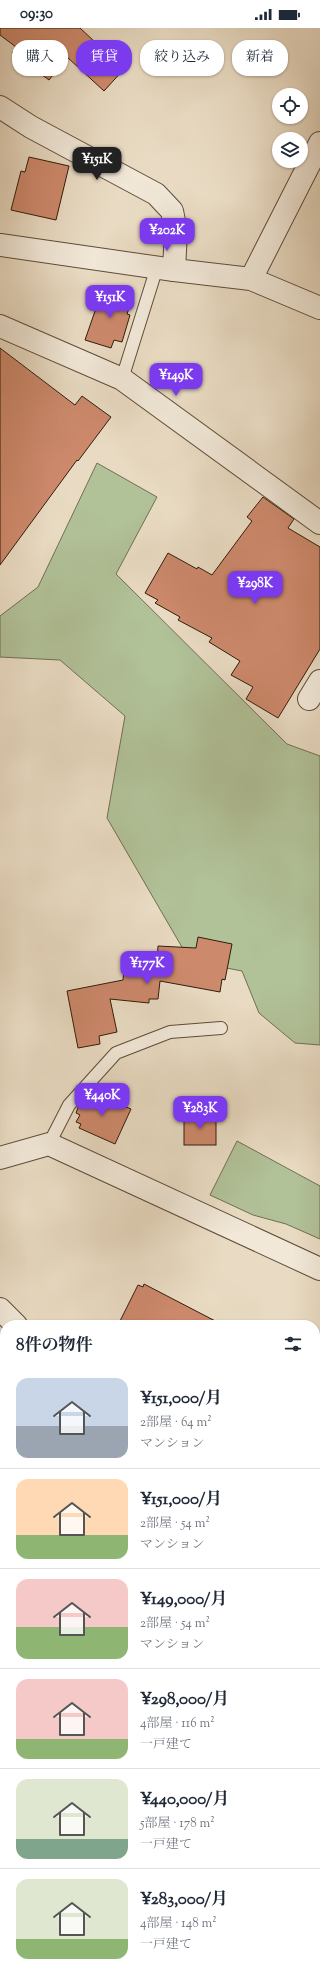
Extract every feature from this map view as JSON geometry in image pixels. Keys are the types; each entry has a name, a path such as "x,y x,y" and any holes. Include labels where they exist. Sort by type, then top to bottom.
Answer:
{"street":[{"path":"0,107 31,127 156,194 172,211 176,231 166,269"},
{"path":"251,279 320,142"},
{"path":"0,245 166,269 251,279 320,308"},
{"path":"0,326 122,379 320,523"},
{"path":"0,1158 49,1144 320,1269"},
{"path":"0,1309 11,1320"}],"lane":[{"path":"122,379 166,269"},
{"path":"49,1144 69,1105 116,1053 170,1032 221,1028"}],"green space":[{"path":"97,463 157,497 116,574 287,744 320,756 320,1045 295,1043 259,1013 242,971 190,961 107,818 125,716 60,660 0,657 0,616 38,587"},
{"path":"237,1141 320,1186 320,1239 286,1224 253,1215 210,1195"}],"building":[{"path":"0,28 80,28 93,40 76,40 76,65 68,58 68,40 12,40 12,44 0,35"},
{"path":"44,76 52,76 49,80"},
{"path":"88,76 118,76 104,91"},
{"path":"29,157 69,166 56,220 11,210 21,171 25,172"},
{"path":"103,288 133,297 127,314 130,315 122,342 114,340 111,348 85,340"},
{"path":"0,348 75,405 82,396 111,417 78,461 77,460 0,565"},
{"path":"263,497 294,519 288,528 320,547 320,649 278,718 246,699 253,687 231,675 240,661 209,642 212,638 178,620 180,617 155,603 158,600 145,593 168,553 197,569 198,567 212,575 252,521 247,517"},
{"path":"198,937 232,944 225,980 222,979 220,992 160,981 158,999 149,999 149,1003 110,999 117,1032 99,1036 100,1044 78,1048 67,991 123,980 125,959 157,962 158,946 196,948"},
{"path":"91,1092 131,1109 115,1144 79,1128 81,1124 76,1122 80,1115 76,1113 79,1105"},
{"path":"184,1114 216,1114 216,1145 184,1145"},
{"path":"144,1284 213,1320 120,1320 138,1285 143,1287"}]}
